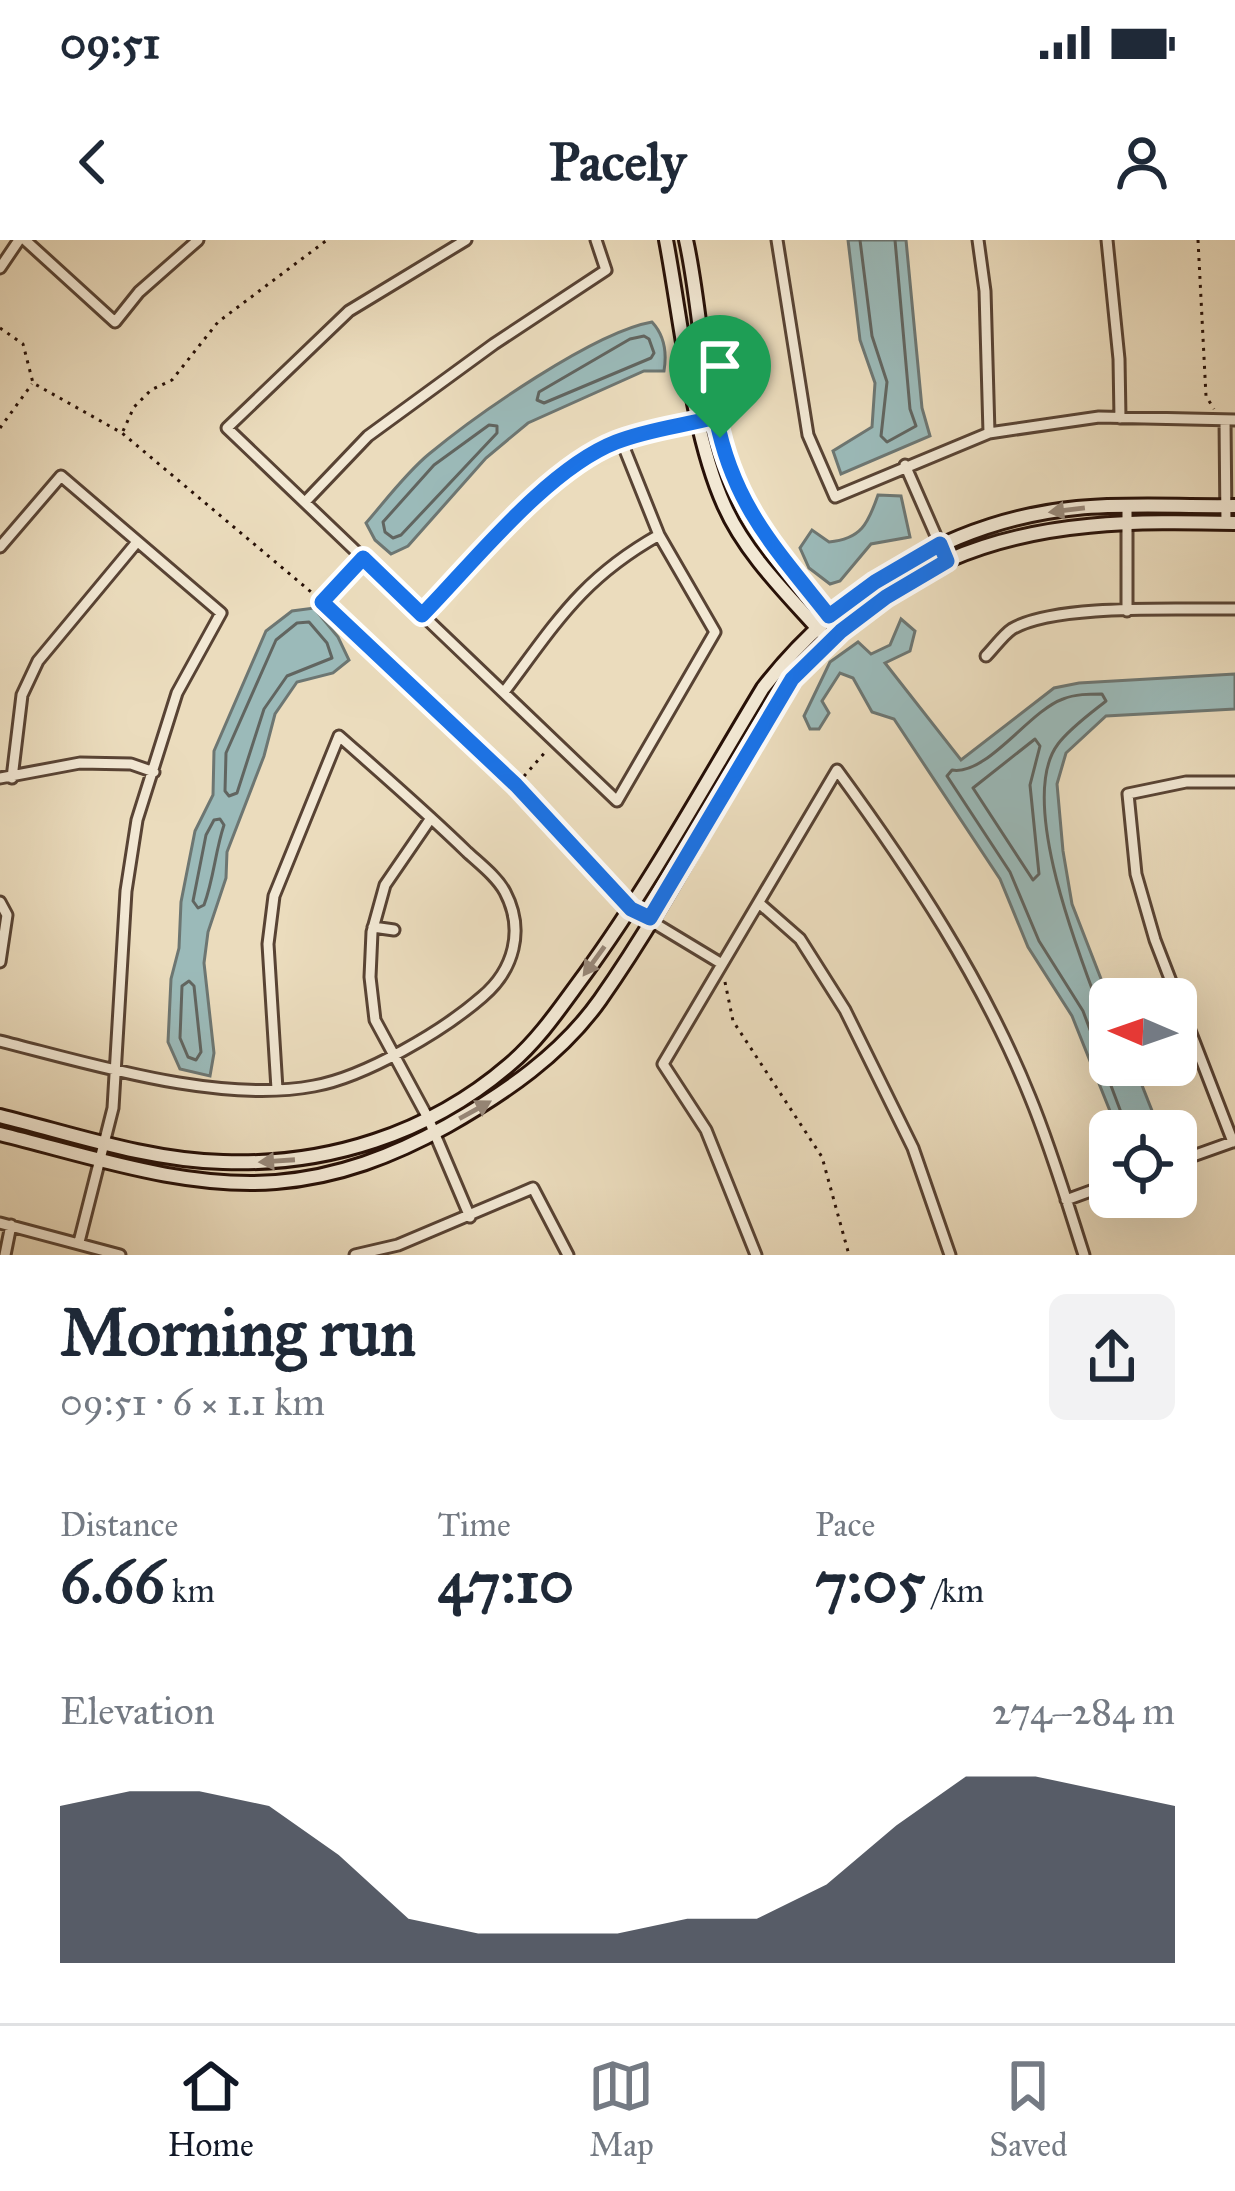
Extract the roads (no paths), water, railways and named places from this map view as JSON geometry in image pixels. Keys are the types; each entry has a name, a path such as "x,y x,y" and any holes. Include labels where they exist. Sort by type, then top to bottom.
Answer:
{"street":[{"path":"0,268 22,240 115,322 139,292 198,240"},
{"path":"466,240 349,310 227,428 616,801 716,632 658,535 621,440"},
{"path":"305,502 368,436 606,270 596,240"},
{"path":"667,240 700,421 724,504 764,567 830,642"},
{"path":"686,240 729,474 757,525 841,631"},
{"path":"0,1115 183,1159 274,1163 365,1146 431,1126 500,1096 544,1061 598,1003 792,679 841,631 947,561 1041,531 1126,523 1230,523 1225,420 1120,418 989,433 835,497 808,435 777,240"},
{"path":"978,240 985,292 989,433"},
{"path":"1107,240 1120,418"},
{"path":"422,615 546,488 583,460 621,440 716,417"},
{"path":"905,465 947,561"},
{"path":"0,548 61,476 221,613 177,693 136,820 126,891 113,1108 79,1242"},
{"path":"0,1134 181,1179 276,1182 368,1164 431,1126 509,1065 556,1014 631,909 763,688 829,616 940,544 1032,515 1077,508 1231,506"},
{"path":"1126,507 1126,610"},
{"path":"504,692 580,591 620,556 658,535"},
{"path":"137,542 38,661 22,695 6,778 80,763 131,764 154,772"},
{"path":"986,656 1012,629 1051,618 1126,610 1235,609"},
{"path":"0,1040 115,1070 241,1090 316,1086 392,1055 457,1019 489,991 508,967 517,931 502,886 339,736 274,896 268,944 277,1088"},
{"path":"757,1255 706,1130 663,1064 838,770 909,867 979,993 1030,1095 1084,1255"},
{"path":"1197,1155 1234,1142 1155,940 1136,874 1128,794 1186,782 1235,782"},
{"path":"431,818 385,885 373,927 370,976 375,1019 431,1126 470,1217"},
{"path":"0,902 7,915 0,962"},
{"path":"759,903 800,939 845,1010 913,1148 950,1255"},
{"path":"631,909 722,964"},
{"path":"373,927 394,930"},
{"path":"356,1255 406,1242 533,1188 568,1255"},
{"path":"1066,1200 1089,1192"},
{"path":"5,1255 6,1224 120,1255"},
{"path":"406,1242 412,1255"}],"water":[{"path":"848,240 906,240 922,408 930,436 841,474 833,451 872,427 875,383 860,340"},
{"path":"652,322 664,345 664,371 644,371 528,423 486,458 408,546 391,554 375,540 366,523 429,454 568,358"},
{"path":"878,495 901,496 910,537 871,544 840,581 830,584 809,568 800,548 812,530 829,542 856,533 867,522"},
{"path":"314,608 338,637 349,660 333,673 297,682 275,714 227,852 226,878 208,932 204,963 214,1053 210,1076 180,1069 168,1042 171,979 195,831 213,795 214,751 266,631 292,611"},
{"path":"901,619 915,631 910,651 885,663 961,760 1054,688 1235,674 1235,709 1106,716 1066,753 1057,784 1063,851 1072,904 1101,978 1089,978 1089,1058 1072,1016 1028,947 1000,879 894,719 872,712 853,678 840,673 822,701 829,713 819,729 810,729 804,716 830,662 858,642 871,654 890,645"},
{"path":"1100,1086 1142,1086 1152,1110 1110,1110"}]}
